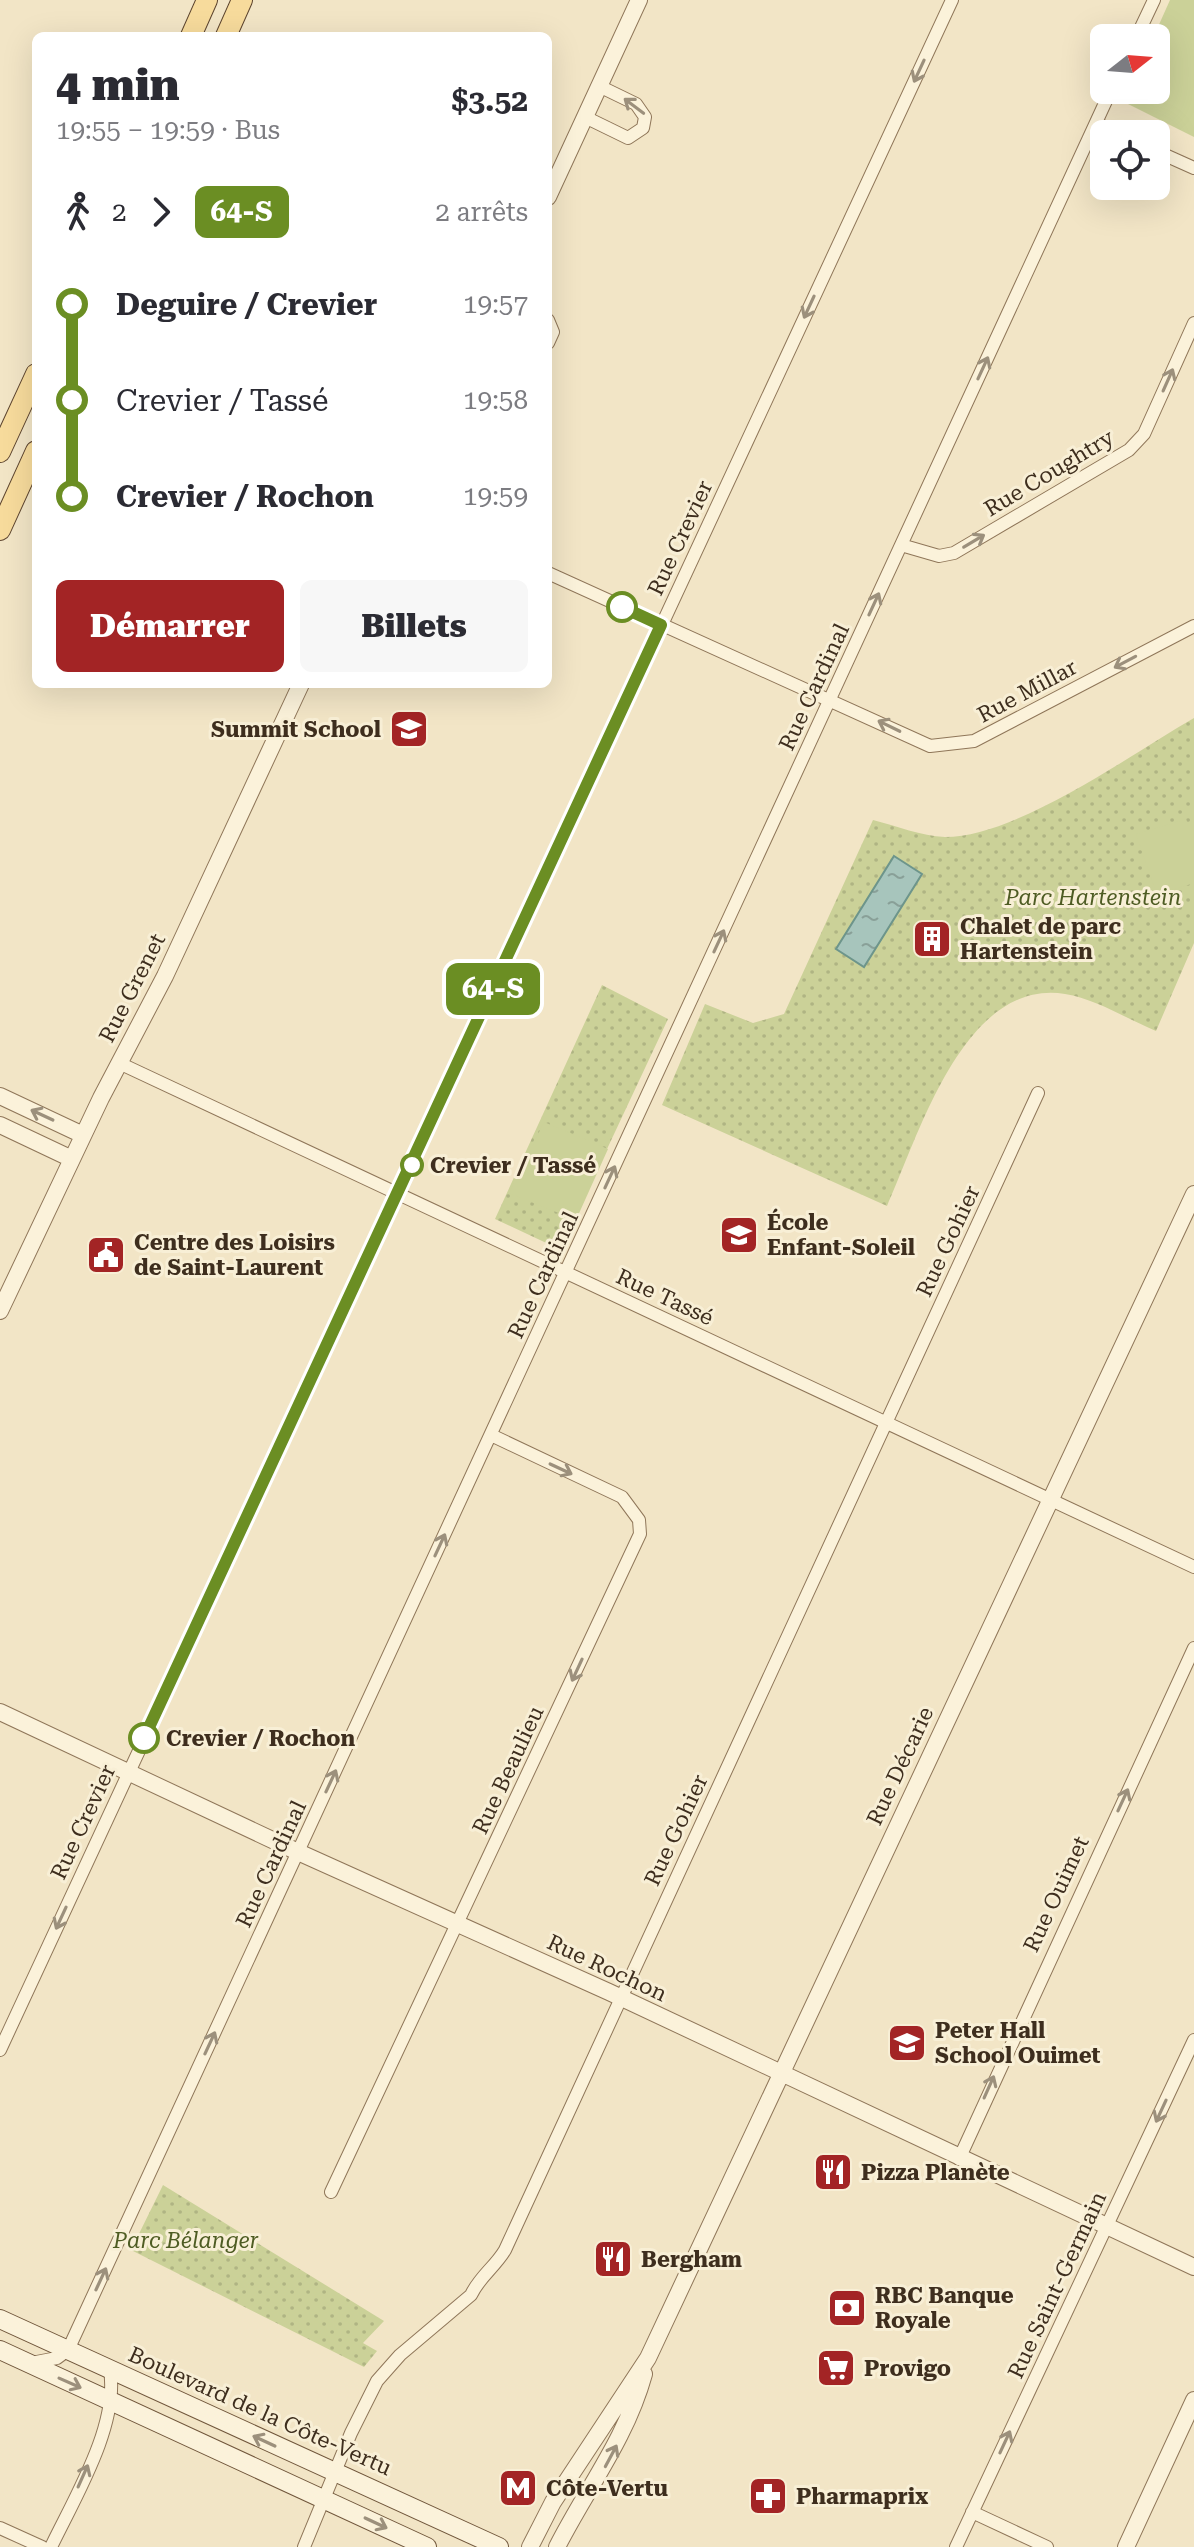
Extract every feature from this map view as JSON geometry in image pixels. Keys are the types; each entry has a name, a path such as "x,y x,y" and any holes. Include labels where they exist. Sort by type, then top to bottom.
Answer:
{"main road":[{"path":"193,32 207,0"},
{"path":"228,32 242,0"},
{"path":"0,452 32,383"},
{"path":"0,530 32,460"},
{"name":"Boulevard de la Côte-Vertu","path":"0,2319 499,2547"},
{"path":"0,2350 427,2547"}],"street":[{"path":"552,188 639,0"},
{"name":"Rue Crevier","path":"0,2050 952,0"},
{"path":"1143,24 1154,0"},
{"path":"585,117 628,138 643,128 645,117 640,107 599,86"},
{"name":"Rue Cardinal","path":"68,2350 1090,136"},
{"path":"1170,157 1194,168"},
{"name":"Rue Coughtry","path":"901,545 939,556 954,553 1129,450 1144,434 1194,323"},
{"name":"Rue Millar","path":"552,575 930,746 974,741 1194,626"},
{"name":"Rue Grenet","path":"0,1311 83,1135 165,976 299,688"},
{"name":"Rue Tassé","path":"119,1063 1194,1567"},
{"name":"Rue Gohier","path":"304,2547 381,2375 471,2295 479,2277 497,2263 1038,1093"},
{"path":"0,1096 83,1135"},
{"path":"0,1125 72,1159"},
{"name":"Rue Décarie","path":"557,2547 627,2424 648,2358 1194,1194"},
{"name":"Rue Beaulieu","path":"331,2192 640,1534 639,1520 622,1497 491,1435"},
{"name":"Rue Ouimet","path":"959,2159 1194,1648"},
{"name":"Rue Rochon","path":"0,1712 298,1852 621,1998 1194,2267"},
{"name":"Rue Saint-Germain","path":"956,2547 1194,2040"},
{"path":"28,2363 57,2358 68,2350"},
{"name":"Rue Décarie","path":"530,2547 553,2502 648,2358"},
{"path":"51,2547 106,2426 112,2402 110,2370"},
{"path":"1126,2547 1194,2400"},
{"path":"972,2512 1047,2547"},
{"path":"0,2528 42,2547"}],"green space":[{"path":"1170,0 1194,0 1194,137 1170,125 1170,120 1160,120 1128,104 1170,104 1170,24 1159,24"},
{"name":"Parc Hartenstein","path":"1194,718 1194,943 1156,1031 1100,1005 1065,994 1030,996 999,1010 973,1035 950,1067 887,1206 662,1105 705,1004 753,1023 784,1014 873,820 945,837 1005,824 1106,772"},
{"path":"1186,819 1194,843 1194,883 1157,895 1136,834"},
{"path":"602,985 668,1019 562,1245 557,1248 495,1219"},
{"path":"544,1122 608,1149 576,1220 509,1193"},
{"name":"Parc Bélanger","path":"163,2185 384,2321 363,2343 377,2351 364,2367 131,2250"}],"water":[{"path":"894,856 922,874 864,967 836,949"}],"bus line":[{"name":"64-S","path":"144,1738 661,625 622,607"}],"place":[{"name":"Summit School","path":"409,729"},
{"name":"Chalet de parc Hartenstein","path":"932,939"},
{"name":"Crevier / Tassé","path":"412,1165"},
{"name":"École Enfant-Soleil","path":"739,1235"},
{"name":"Centre des Loisirs de Saint-Laurent","path":"106,1255"},
{"name":"Crevier / Rochon","path":"144,1738"},
{"name":"Peter Hall School Ouimet","path":"907,2043"},
{"name":"Pizza Planète","path":"833,2172"},
{"name":"Bergham","path":"613,2259"},
{"name":"RBC Banque Royale","path":"847,2308"},
{"name":"Provigo","path":"836,2368"},
{"name":"Côte-Vertu","path":"518,2488"},
{"name":"Pharmaprix","path":"768,2496"}]}
